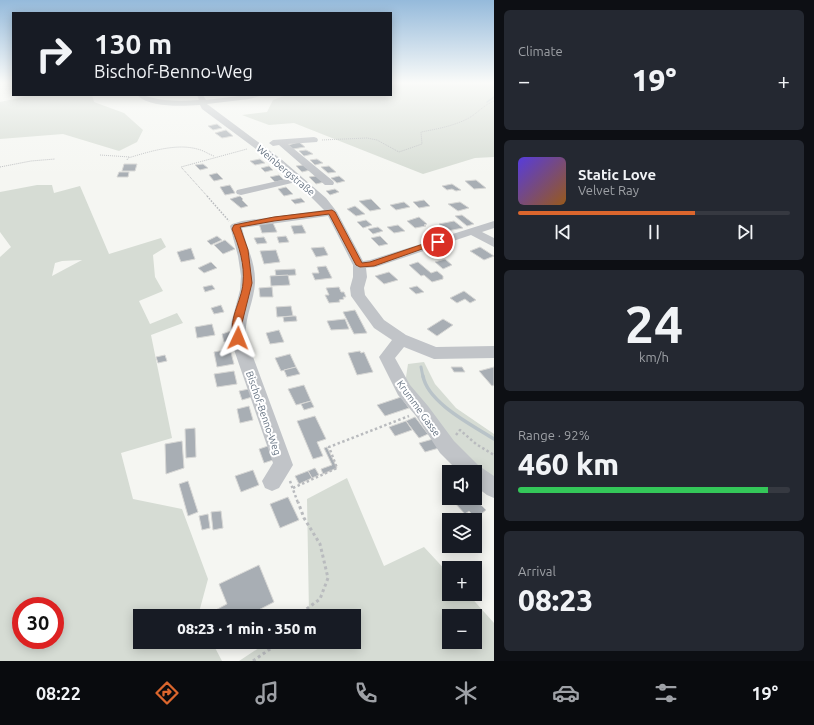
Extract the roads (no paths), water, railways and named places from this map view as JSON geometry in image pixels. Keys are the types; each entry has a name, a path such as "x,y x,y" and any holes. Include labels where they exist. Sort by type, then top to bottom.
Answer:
{"street":[{"name":"Weinbergstraße","path":"215,114 260,146 322,200 332,212 360,265"},
{"path":"260,146 294,140 314,140"},
{"path":"282,146 329,183"},
{"path":"272,156 291,152"},
{"path":"241,192 316,172"},
{"name":"Bischof-Benno-Weg","path":"272,481 283,465 238,338 236,327 248,283 244,250 236,226 332,212"},
{"path":"494,224 371,264 360,265 360,277 357,288 358,296 379,324 401,339 424,349 444,354 494,352"},
{"path":"472,231 494,242"},
{"name":"Krumme Gasse","path":"401,339 387,357 404,390 422,411 447,447 465,465"},
{"path":"482,479 494,488"}],"waterway":[{"path":"421,367 423,377"},
{"path":"423,376 433,395 442,404 463,420 494,439"}]}
